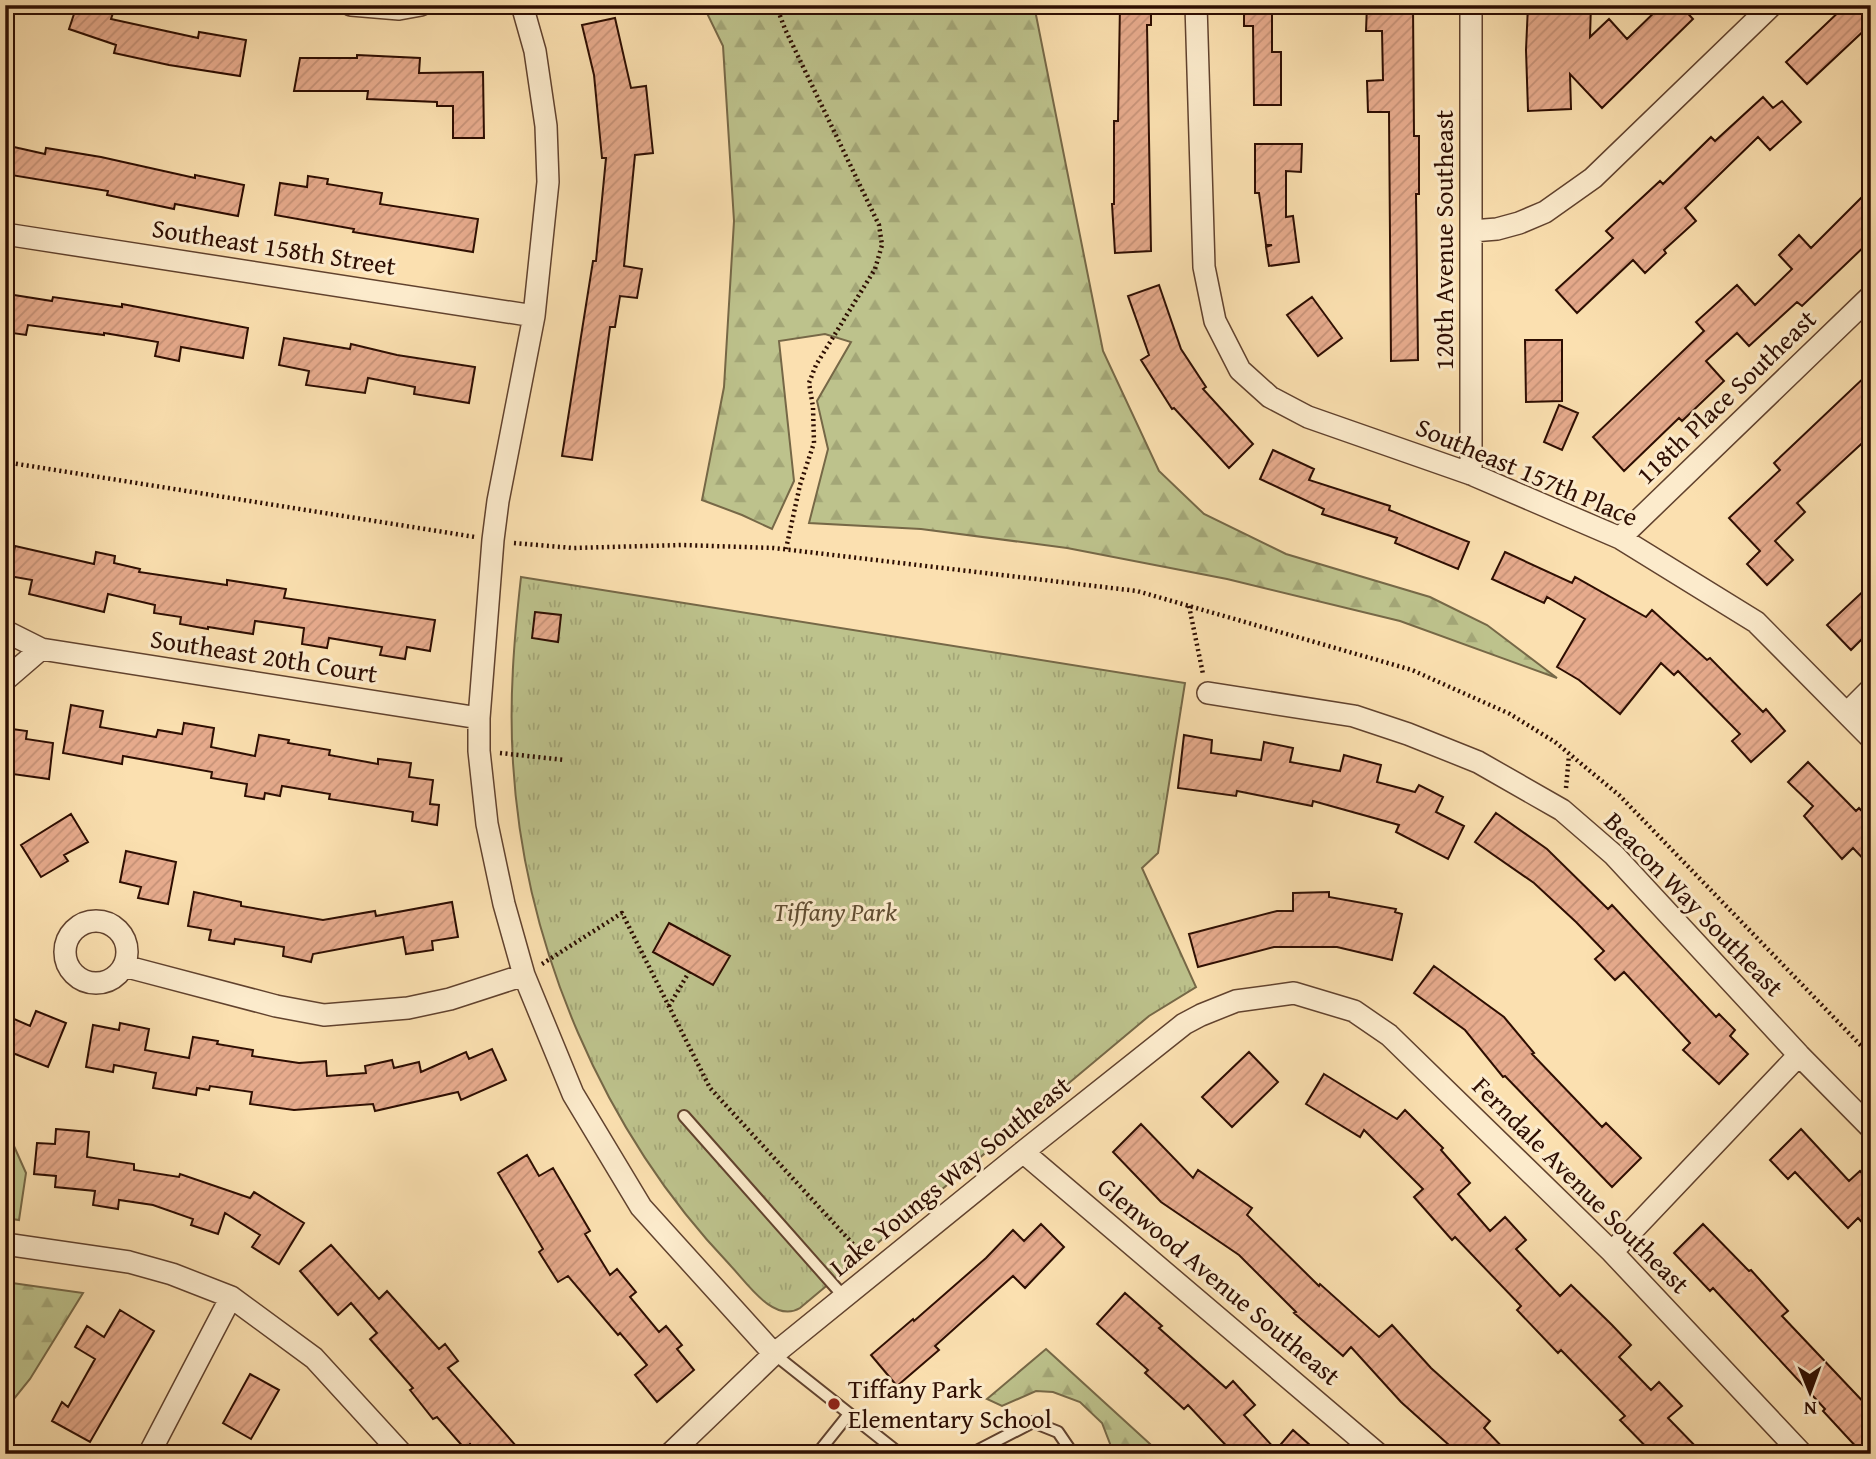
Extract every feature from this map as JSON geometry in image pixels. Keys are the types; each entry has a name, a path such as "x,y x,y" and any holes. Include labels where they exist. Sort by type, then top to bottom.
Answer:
{"street":[{"path":"351,5 399,9 421,5"},
{"path":"522,5 534,51 546,126 548,182 534,316 498,501 494,540 479,718 487,824 504,904 524,975 573,1094 640,1207 774,1354"},
{"name":"Southeast 157th Place","path":"1196,5 1204,267 1215,321 1240,370 1270,397 1308,417 1471,474 1620,538 1756,622 1871,738"},
{"name":"120th Avenue Southeast","path":"1471,5 1471,474"},
{"path":"1472,231 1497,229 1545,212 1593,178 1772,5"},
{"name":"Southeast 158th Street","path":"5,234 534,316"},
{"name":"118th Place Southeast","path":"1620,538 1871,296"},
{"name":"Southeast 20th Court","path":"5,632 41,649 479,718"},
{"path":"5,680 41,649"},
{"path":"1846,713 1871,689"},
{"name":"Beacon Way Southeast","path":"1208,693 1354,716 1387,726 1478,762 1562,810 1614,855 1799,1055 1871,1128"},
{"path":"124,966 276,1006 324,1015 408,1009 450,999 524,975"},
{"name":"Lake Youngs Way Southeast","path":"671,1454 774,1354 1023,1152 1192,1020 1236,1001 1294,993"},
{"name":"Ferndale Avenue Southeast","path":"1294,993 1354,1011 1389,1035 1612,1252 1802,1454"},
{"path":"1612,1252 1799,1055"},
{"name":"Glenwood Avenue Southeast","path":"1023,1152 1378,1454"},
{"path":"5,1244 129,1262 172,1274 231,1297 314,1358 402,1454"},
{"path":"149,1454 231,1297"}],"lane":[{"path":"684,1116 845,1298"},
{"path":"774,1354 900,1454"},
{"path":"817,1454 849,1414"},
{"path":"971,1454 1033,1422 1058,1432 1073,1454"}],"path":[{"path":"776,5 879,225 882,245 875,269 816,365 809,383 814,443 800,485 786,550"},
{"path":"5,462 544,547 681,545 786,550 1137,591 1412,670 1510,714 1555,742 1619,795 1871,1056"},
{"path":"1189,607 1208,693"},
{"path":"480,751 565,760"},
{"path":"1562,810 1569,754"},
{"path":"524,975 622,913 710,1088 878,1271"},
{"path":"669,1006 689,972"}],"green space":[{"path":"703,5 1034,5 1103,351 1159,471 1204,514 1286,554 1430,597 1487,625 1557,678 1400,621 1227,579 1067,548 921,529 809,523 828,449 817,401 851,342 825,334 779,341 794,481 772,529 702,500 724,387 734,221 723,46"},
{"name":"Tiffany Park","path":"521,577 1185,683 1158,853 1142,868 1196,987 1149,1016 800,1308 780,1311 771,1306 753,1291 685,1213 644,1156 608,1096 578,1033 553,967 534,900 520,832 513,763 513,670"},
{"path":"5,1126 26,1173 19,1220 5,1218"},
{"path":"5,1282 83,1293 30,1379 5,1410"},
{"path":"1046,1349 1161,1454 1114,1454 1102,1423 1080,1402 1053,1392 1036,1391 1002,1406 987,1399"}],"building":[{"path":"77,5 92,5 113,13 111,19 198,38 199,32 246,40 240,76 114,53 116,45 69,29"},
{"path":"1120,5 1151,5 1151,25 1147,25 1151,251 1115,253 1112,204 1114,121 1118,121"},
{"path":"1244,5 1272,5 1272,52 1281,52 1281,105 1254,105 1253,26 1244,26"},
{"path":"1367,5 1413,5 1414,136 1419,136 1419,194 1416,194 1418,360 1391,361 1389,112 1368,112 1367,81 1383,80 1382,31 1366,31"},
{"path":"1528,5 1591,5 1590,37 1609,19 1627,39 1662,5 1680,5 1693,19 1602,108 1570,74 1571,109 1528,111"},
{"path":"1846,5 1871,5 1871,24 1807,84 1786,62"},
{"path":"615,18 631,88 646,86 653,153 635,155 624,266 642,269 637,298 620,296 615,327 610,327 592,460 562,456 593,261 596,261 606,158 602,158 594,75 582,25"},
{"path":"357,55 420,58 419,73 483,72 484,138 453,138 453,106 437,106 437,102 367,99 368,91 294,91 300,58 357,58"},
{"path":"1763,97 1773,108 1782,101 1801,122 1770,150 1758,137 1685,208 1696,221 1664,250 1666,253 1645,273 1633,260 1577,313 1556,290 1613,238 1606,231 1660,181 1663,184 1711,137 1715,141"},
{"path":"1255,144 1302,144 1301,172 1286,171 1286,217 1293,216 1299,262 1269,266 1266,247 1272,245 1266,245 1259,193 1255,193"},
{"path":"5,145 45,154 46,148 101,157 195,178 195,175 244,185 238,216 175,204 174,209 107,195 108,191 5,174"},
{"path":"308,176 328,179 327,184 382,193 380,204 478,219 473,252 353,232 354,229 275,215 280,183 307,187"},
{"path":"1871,188 1871,240 1802,306 1797,302 1749,346 1737,333 1706,361 1724,381 1682,421 1679,418 1624,471 1593,437 1704,331 1696,322 1737,285 1755,305 1792,269 1779,255 1799,235 1811,248"},
{"path":"1159,285 1181,349 1206,387 1203,389 1253,444 1229,468 1174,408 1172,409 1141,360 1149,355 1128,296"},
{"path":"14,295 52,301 53,297 122,307 122,304 248,328 243,358 181,347 179,361 155,356 158,342 104,333 28,325 26,335 5,332 5,302 13,304"},
{"path":"1312,297 1342,338 1318,356 1287,315"},
{"path":"284,338 350,349 351,344 397,355 475,367 469,403 414,394 415,387 368,378 365,393 306,385 309,371 279,365"},
{"path":"1525,340 1562,340 1562,401 1526,402"},
{"path":"1871,371 1871,435 1797,503 1805,512 1775,541 1793,560 1767,585 1747,564 1760,551 1729,518 1780,470 1774,463"},
{"path":"1559,405 1578,413 1562,450 1544,442"},
{"path":"1273,450 1314,469 1309,480 1390,506 1389,510 1469,542 1458,569 1395,543 1397,538 1322,514 1324,509 1260,479"},
{"path":"15,546 94,564 96,552 115,556 114,563 140,569 139,572 227,585 227,580 286,589 284,598 435,620 430,651 407,647 405,659 380,655 382,647 329,638 327,648 302,644 304,628 255,621 253,634 208,629 180,624 181,617 154,613 155,605 108,594 104,612 29,594 32,580 9,576"},
{"path":"1505,552 1572,583 1575,577 1646,617 1652,610 1707,660 1710,658 1763,712 1766,709 1785,731 1751,762 1732,741 1740,734 1678,671 1674,675 1661,663 1620,714 1579,680 1557,667 1585,619 1547,597 1544,603 1492,579"},
{"path":"1871,584 1871,630 1851,650 1827,625"},
{"path":"535,612 561,615 558,642 532,638"},
{"path":"71,705 103,711 100,727 156,737 158,730 182,734 184,723 214,728 211,747 255,756 259,735 330,750 329,755 378,764 378,759 411,763 409,777 433,780 430,804 439,805 437,825 412,821 413,812 329,799 330,794 282,786 280,796 265,793 264,799 245,796 247,784 211,778 212,772 123,756 122,764 63,753"},
{"path":"5,728 27,731 26,739 53,743 49,779 5,773"},
{"path":"1184,735 1212,740 1211,753 1261,760 1264,742 1293,748 1290,762 1340,771 1344,755 1381,765 1377,782 1415,792 1419,785 1443,797 1436,812 1464,826 1448,859 1396,832 1399,825 1313,801 1312,806 1237,791 1236,796 1178,788"},
{"path":"1808,762 1856,811 1859,808 1871,821 1871,867 1853,848 1842,859 1804,816 1813,806 1788,782"},
{"path":"1496,813 1547,849 1608,909 1612,905 1716,1017 1719,1014 1735,1030 1730,1036 1748,1054 1719,1084 1683,1050 1690,1043 1624,972 1615,980 1595,959 1604,951 1576,922 1534,883 1475,842"},
{"path":"71,814 88,842 64,855 68,861 41,877 21,845"},
{"path":"126,851 176,862 168,904 138,898 141,887 120,882"},
{"path":"194,892 241,902 241,906 323,920 375,911 376,916 452,902 458,937 432,941 433,950 406,954 403,937 313,954 311,962 283,956 284,947 235,939 234,944 209,940 211,930 188,926"},
{"path":"1329,892 1329,897 1396,909 1395,912 1402,914 1392,960 1337,947 1274,947 1198,967 1189,934 1277,911 1293,911 1293,893"},
{"path":"669,923 730,956 713,985 653,952"},
{"path":"1434,966 1504,1017 1534,1053 1532,1054 1602,1127 1606,1123 1641,1158 1612,1187 1505,1076 1503,1077 1465,1030 1414,993"},
{"path":"36,1011 66,1023 48,1067 5,1050 5,1015 30,1026"},
{"path":"120,1023 149,1029 145,1050 189,1058 193,1037 253,1050 252,1056 299,1063 326,1061 327,1076 366,1073 365,1066 392,1060 394,1068 419,1062 421,1072 466,1052 469,1059 492,1049 506,1080 461,1100 458,1092 375,1111 373,1104 294,1110 250,1104 252,1092 210,1086 209,1090 197,1088 196,1095 153,1088 156,1073 114,1065 113,1072 86,1067 93,1025 119,1030"},
{"path":"1249,1052 1278,1082 1232,1127 1202,1097"},
{"path":"1324,1074 1397,1119 1405,1110 1443,1148 1441,1150 1470,1183 1458,1194 1490,1231 1505,1217 1526,1240 1516,1249 1560,1296 1571,1285 1631,1345 1619,1357 1651,1390 1659,1382 1682,1406 1668,1418 1703,1454 1653,1454 1620,1420 1625,1416 1561,1350 1558,1353 1517,1310 1521,1306 1455,1237 1452,1240 1414,1197 1423,1189 1364,1130 1360,1137 1306,1104"},
{"path":"1141,1124 1193,1178 1198,1170 1252,1208 1247,1215 1319,1286 1320,1284 1379,1337 1392,1325 1431,1368 1490,1421 1484,1428 1509,1454 1459,1454 1401,1402 1351,1347 1343,1356 1294,1313 1296,1312 1239,1255 1161,1202 1113,1152"},
{"path":"56,1129 89,1132 87,1157 134,1164 134,1170 179,1177 180,1174 250,1198 254,1192 304,1223 279,1264 252,1247 260,1235 225,1213 218,1234 191,1225 193,1219 153,1205 119,1200 118,1209 93,1205 95,1191 55,1187 56,1176 34,1174 37,1143 55,1144"},
{"path":"1801,1129 1849,1181 1860,1171 1871,1183 1871,1232 1858,1218 1848,1228 1795,1172 1788,1179 1770,1160"},
{"path":"527,1155 539,1176 553,1168 590,1231 585,1234 610,1275 617,1269 636,1292 630,1297 659,1332 666,1326 682,1345 677,1349 694,1370 657,1402 635,1375 647,1365 568,1276 558,1282 539,1252 543,1249 498,1173"},
{"path":"1041,1224 1064,1247 1025,1288 1013,1276 935,1346 939,1350 897,1386 871,1355 986,1258 1013,1230 1024,1241"},
{"path":"1703,1224 1749,1271 1751,1270 1788,1311 1782,1316 1871,1410 1871,1440 1860,1451 1823,1411 1825,1409 1713,1288 1710,1291 1674,1253"},
{"path":"331,1245 379,1299 387,1291 439,1349 445,1344 458,1361 448,1368 523,1454 478,1454 470,1444 465,1449 437,1417 433,1419 410,1390 413,1388 370,1339 377,1333 351,1303 338,1315 300,1271"},
{"path":"1125,1293 1162,1326 1159,1328 1226,1388 1233,1381 1255,1405 1244,1415 1276,1450 1293,1430 1320,1454 1234,1454 1188,1405 1184,1409 1145,1373 1148,1370 1097,1324"},
{"path":"120,1310 154,1331 90,1442 52,1421 62,1402 68,1407 95,1359 75,1347 87,1326 104,1337"},
{"path":"250,1374 279,1390 251,1439 223,1423"}],"place":[{"name":"Tiffany Park Elementary School","path":"834,1404"}]}
